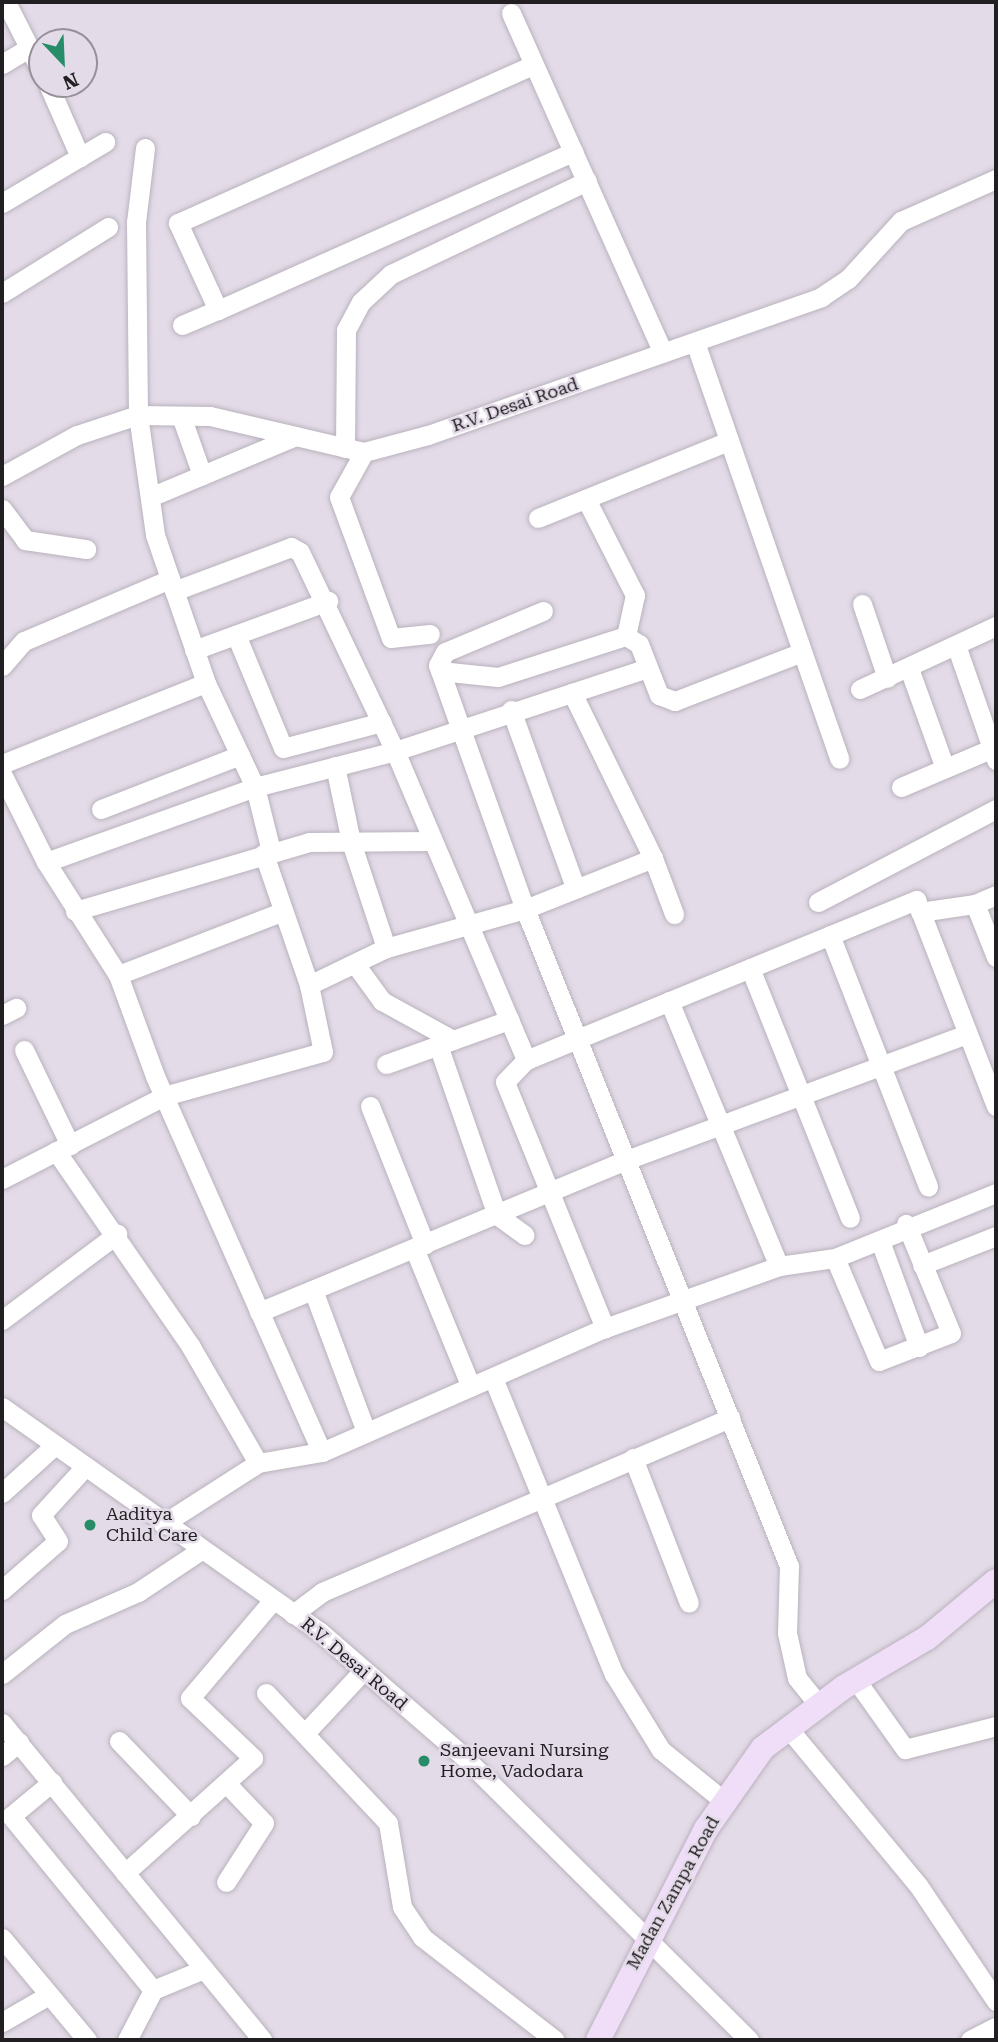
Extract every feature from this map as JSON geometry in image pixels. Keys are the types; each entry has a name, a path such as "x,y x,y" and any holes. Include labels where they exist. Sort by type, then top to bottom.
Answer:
{"main road":[{"name":"Madan Zampa Road","path":"598,2040 645,1939 725,1802 763,1748 818,1705 927,1638 996,1581"}],"street":[{"path":"6,2 28,46"},
{"path":"512,13 663,353"},
{"path":"2,64 28,49"},
{"path":"218,310 178,223 533,65"},
{"path":"54,98 80,156"},
{"path":"2,203 105,142"},
{"path":"2,1179 164,1096 323,1052 309,985 281,912 255,787 206,683 194,650 172,585 150,497 138,415 136,222 145,148"},
{"path":"182,325 573,152"},
{"name":"R.V. Desai Road","path":"354,450 663,353 821,297 848,279 901,221 996,179"},
{"path":"430,634 391,638 339,497 354,450 346,330 361,302 391,274 587,181"},
{"path":"2,293 108,227"},
{"path":"695,342 839,759"},
{"path":"2,476 77,435 138,415 210,416 354,450"},
{"path":"181,416 202,475"},
{"path":"150,497 296,436"},
{"path":"538,518 729,441"},
{"path":"586,499 635,595 626,636"},
{"path":"2,509 25,540 86,549"},
{"path":"2,666 24,641 172,585 291,547 328,601 395,751 526,1060"},
{"path":"194,650 328,601"},
{"path":"862,604 887,678"},
{"path":"543,611 445,652 440,671 457,731 525,909 789,1566 787,1633 797,1678 818,1705"},
{"path":"860,689 910,671 996,626"},
{"path":"236,635 283,748 382,722"},
{"path":"440,671 498,677 626,636 639,644 659,695 675,701 802,652"},
{"path":"901,787 945,768 994,754 993,725 956,645"},
{"path":"46,862 255,787 395,751 511,710 648,668"},
{"path":"910,671 945,768"},
{"path":"2,764 206,683"},
{"path":"572,693 653,858 674,914"},
{"path":"511,710 575,887"},
{"path":"101,809 240,755"},
{"path":"335,766 351,842 386,948"},
{"path":"2,774 46,862 118,975 164,1096 322,1452"},
{"path":"818,902 996,809"},
{"path":"75,911 267,852 351,842 431,841"},
{"path":"309,985 386,948 469,928 525,909 653,858"},
{"path":"920,912 975,904 996,895"},
{"path":"605,1328 505,1082 526,1060 915,900 964,1035 996,1106"},
{"path":"975,904 995,947"},
{"path":"118,975 281,912"},
{"path":"830,935 877,1063 929,1187"},
{"path":"355,964 382,1001 446,1042 496,1214 525,1235"},
{"path":"750,968 796,1094 850,1218"},
{"path":"669,1001 717,1125 779,1266"},
{"path":"386,1064 509,1020"},
{"path":"259,1312 626,1160 877,1063 964,1035"},
{"path":"24,1050 63,1148 258,1463"},
{"path":"370,1106 471,1387"},
{"path":"163,1524 258,1463 322,1452 605,1328 683,1304 779,1266 835,1258 880,1241 906,1224 996,1192"},
{"path":"835,1258 878,1362 951,1333 906,1224"},
{"path":"2,1320 117,1234"},
{"path":"922,1265 996,1236"},
{"path":"880,1241 919,1347"},
{"path":"313,1290 366,1432"},
{"path":"493,1378 614,1674 661,1750 725,1802"},
{"name":"R.V. Desai Road","path":"2,1406 83,1469 293,1614 463,1756 749,2040"},
{"path":"293,1614 322,1592 730,1418"},
{"path":"2,1493 54,1446"},
{"path":"633,1458 689,1603"},
{"path":"2,1590 58,1541 41,1516 83,1469"},
{"path":"2,1674 65,1624 138,1592 201,1550"},
{"path":"125,1872 253,1758 190,1698 273,1600"},
{"path":"306,1732 362,1672"},
{"path":"856,1680 905,1749 996,1726"},
{"path":"266,1693 306,1732 388,1823 402,1907 422,1937 555,2040"},
{"path":"2,1723 262,2040"},
{"path":"788,1728 918,1885 996,2001"},
{"path":"119,1741 191,1816"},
{"path":"2,1756 19,1742"},
{"path":"52,1782 11,1816 153,1990"},
{"path":"226,1783 264,1823 226,1882"},
{"path":"2,1938 86,2040"},
{"path":"127,2040 153,1990 204,1969"},
{"path":"2,2022 49,1995"},
{"path":"970,2040 996,2027"}],"place":[{"name":"Aaditya Child Care","path":"90,1525"},
{"name":"Sanjeevani Nursing Home, Vadodara","path":"424,1761"}]}
